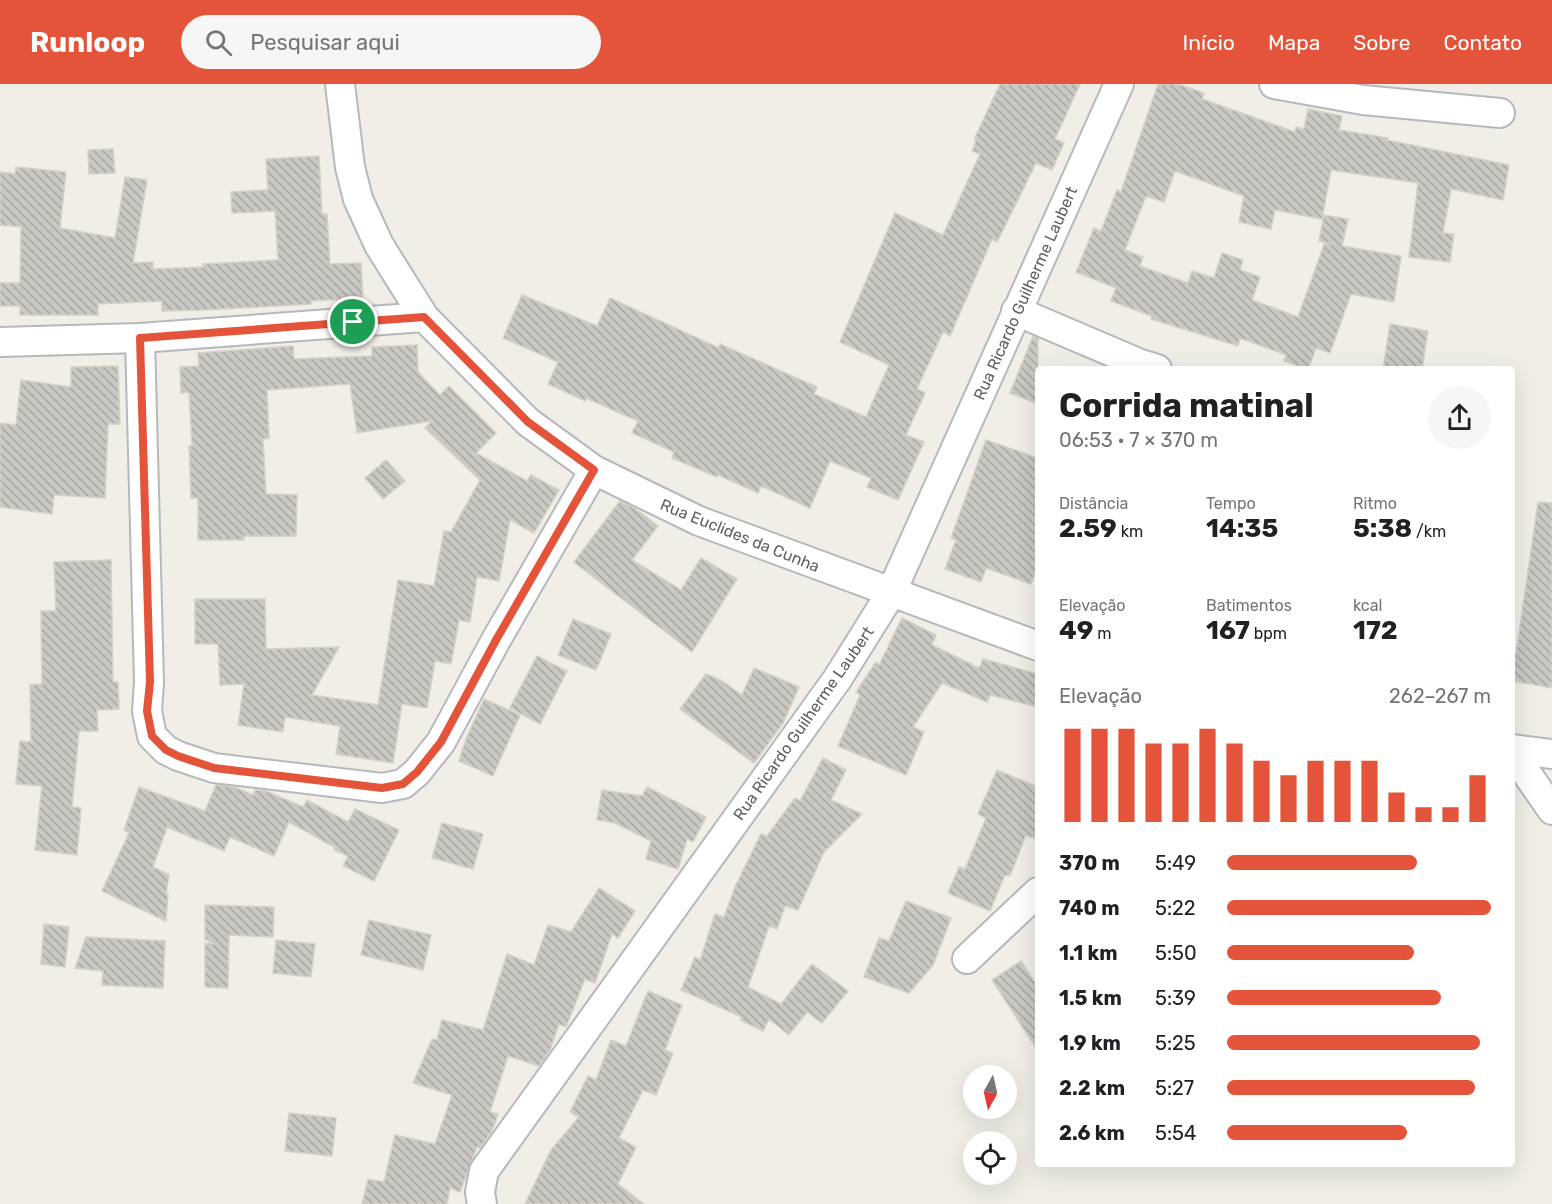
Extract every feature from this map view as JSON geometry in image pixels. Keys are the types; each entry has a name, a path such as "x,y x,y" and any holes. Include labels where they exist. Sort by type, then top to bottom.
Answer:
{"street":[{"name":"Rua Euclides da Cunha","path":"340,84 350,167 358,199 379,245 424,317 528,422 594,470 699,521 1035,645"},
{"name":"Rua Ricardo Guilherme Laubert","path":"482,1204 480,1192 484,1171 837,678 891,593 1119,84"},
{"path":"1274,84 1363,100 1500,113"},
{"path":"1016,311 1148,366"},
{"path":"0,342 140,338 424,317"},
{"path":"140,338 150,682 147,711 152,736 172,753 214,768 382,788 403,784 417,772 441,742 496,640 594,470"},
{"path":"1515,750 1552,754"},
{"path":"1515,754 1552,810"},
{"path":"968,959 1035,895"}],"building":[{"path":"1000,84 1080,84 1055,139 1064,143 1052,170 1036,163 997,242 992,239 950,336 943,332 917,389 925,393 906,435 924,442 898,500 867,487 871,478 830,461 810,508 761,486 758,493 718,475 717,477 672,458 674,452 632,433 638,421 548,384 558,362 503,338 522,295 597,326 610,298 719,348 720,344 817,387 814,394 866,417 889,365 840,342 895,213 943,235 980,154 972,151 976,141 974,140"},
{"path":"1158,84 1178,84 1204,93 1202,99 1295,132 1296,127 1304,129 1308,109 1342,116 1339,130 1388,138 1387,140 1509,165 1503,200 1451,189 1443,233 1454,234 1450,262 1409,257 1418,183 1331,170 1322,219 1275,210 1271,229 1239,222 1244,196 1175,171 1164,202 1146,196 1125,250 1143,257 1140,266 1188,283 1192,271 1214,278 1222,253 1243,260 1240,270 1260,277 1252,300 1298,317 1325,242 1319,241 1324,215 1348,219 1342,246 1401,256 1394,302 1351,294 1330,353 1316,348 1309,366 1299,366 1284,361 1286,355 1240,338 1238,346 1151,319 1152,316 1111,301 1116,288 1076,272 1094,228 1101,231 1117,190 1121,192"},
{"path":"113,149 115,173 89,174 88,150"},
{"path":"319,156 322,214 327,214 330,264 361,263 363,298 311,301 311,304 162,311 162,301 98,304 98,315 20,315 20,306 0,306 0,283 20,283 21,227 0,225 0,172 15,174 16,167 66,172 60,228 115,238 125,177 147,180 133,263 153,262 153,269 203,267 203,264 278,260 275,211 232,213 231,192 268,190 266,159"},
{"path":"1390,324 1428,331 1422,366 1383,366"},
{"path":"1033,336 1038,338 1035,403 1010,393"},
{"path":"417,345 418,372 440,395 449,386 496,433 476,453 527,481 531,475 559,490 534,533 510,520 499,581 477,577 470,622 459,620 451,664 435,661 427,708 402,704 393,763 336,754 340,726 285,717 283,732 238,725 244,684 220,685 218,644 195,644 195,599 265,599 266,649 339,647 312,695 378,705 398,580 434,586 444,531 451,532 480,480 425,428 432,421 357,433 350,384 267,390 269,438 263,439 266,494 297,495 296,536 244,536 244,540 198,540 198,498 191,498 189,446 192,446 189,392 181,393 180,367 199,366 198,353 293,346 294,359 372,356 372,347"},
{"path":"118,366 120,424 108,424 105,498 54,495 52,514 0,507 0,423 16,425 21,380 71,387 71,367"},
{"path":"986,440 1035,457 1035,573 1031,584 986,568 981,582 945,569 956,540 951,538"},
{"path":"386,460 405,481 383,499 365,478"},
{"path":"620,501 634,508 658,526 632,560 681,590 701,558 737,579 692,652 574,562"},
{"path":"1538,502 1552,503 1552,688 1515,682 1516,654"},
{"path":"111,560 113,682 118,682 119,709 97,710 98,731 79,731 72,807 81,808 77,855 35,850 42,786 16,784 20,741 31,742 30,685 42,684 41,611 56,611 54,562"},
{"path":"902,618 936,635 932,645 979,668 983,659 1035,673 1034,706 990,695 987,702 942,683 913,727 924,732 906,775 838,746 860,695 856,692 876,662 879,665"},
{"path":"573,619 611,634 596,670 558,655"},
{"path":"537,656 567,671 540,724 510,708"},
{"path":"754,668 799,687 783,723 754,763 680,709 706,674 722,681 742,695"},
{"path":"484,699 520,715 493,776 459,761"},
{"path":"823,758 846,770 831,800 862,814 824,852 798,910 785,906 777,929 769,926 748,987 781,1004 812,964 848,991 822,1023 807,1012 789,1035 769,1019 763,1031 740,1020 742,1017 681,990 695,957 700,960 715,914 724,917 735,887 761,834 767,836 795,798 800,801"},
{"path":"997,770 1035,786 1035,839 1026,835 1010,876 1005,875 990,911 948,893 959,867 965,869 986,818 978,814"},
{"path":"216,785 234,787 253,795 255,790 266,791 303,807 307,800 348,822 355,809 399,830 374,881 343,866 348,856 289,822 274,856 230,837 224,851 167,827 153,867 169,875 166,921 102,891 129,833 124,830 139,787 205,811"},
{"path":"647,787 706,817 693,842 687,839 678,869 646,859 651,841 615,823 597,820 602,790 642,796"},
{"path":"442,823 483,834 473,869 432,858"},
{"path":"599,888 635,911 618,938 612,934 595,983 585,979 566,1027 559,1024 550,1050 539,1066 508,1056 490,1112 498,1114 492,1131 480,1148 477,1147 460,1192 450,1188 447,1204 362,1204 368,1179 384,1182 395,1135 435,1144 452,1095 413,1083 432,1039 437,1040 442,1020 483,1030 507,954 534,965 548,925 571,932"},
{"path":"906,901 951,918 933,965 909,993 864,977 879,938 889,941"},
{"path":"205,905 274,907 273,937 229,935 228,988 205,987 205,943 215,944 205,939"},
{"path":"369,920 431,935 423,970 361,955"},
{"path":"44,924 69,927 65,967 41,964"},
{"path":"86,937 165,941 163,988 102,985 103,971 75,968"},
{"path":"276,940 315,944 311,977 273,973"},
{"path":"1021,961 1035,982 1035,1046 992,980"},
{"path":"648,991 682,1005 665,1050 673,1053 656,1095 643,1090 619,1138 636,1147 618,1184 644,1204 525,1204 551,1150 579,1117 570,1112 588,1076 596,1080 611,1040 626,1046"},
{"path":"289,1113 336,1118 332,1156 285,1151"}],"route":[{"path":"424,317 528,422 594,470 496,640 441,742 417,772 403,784 382,788 214,768 178,756 166,750 152,736 147,711 150,682 140,338 353,322 424,317"}]}
